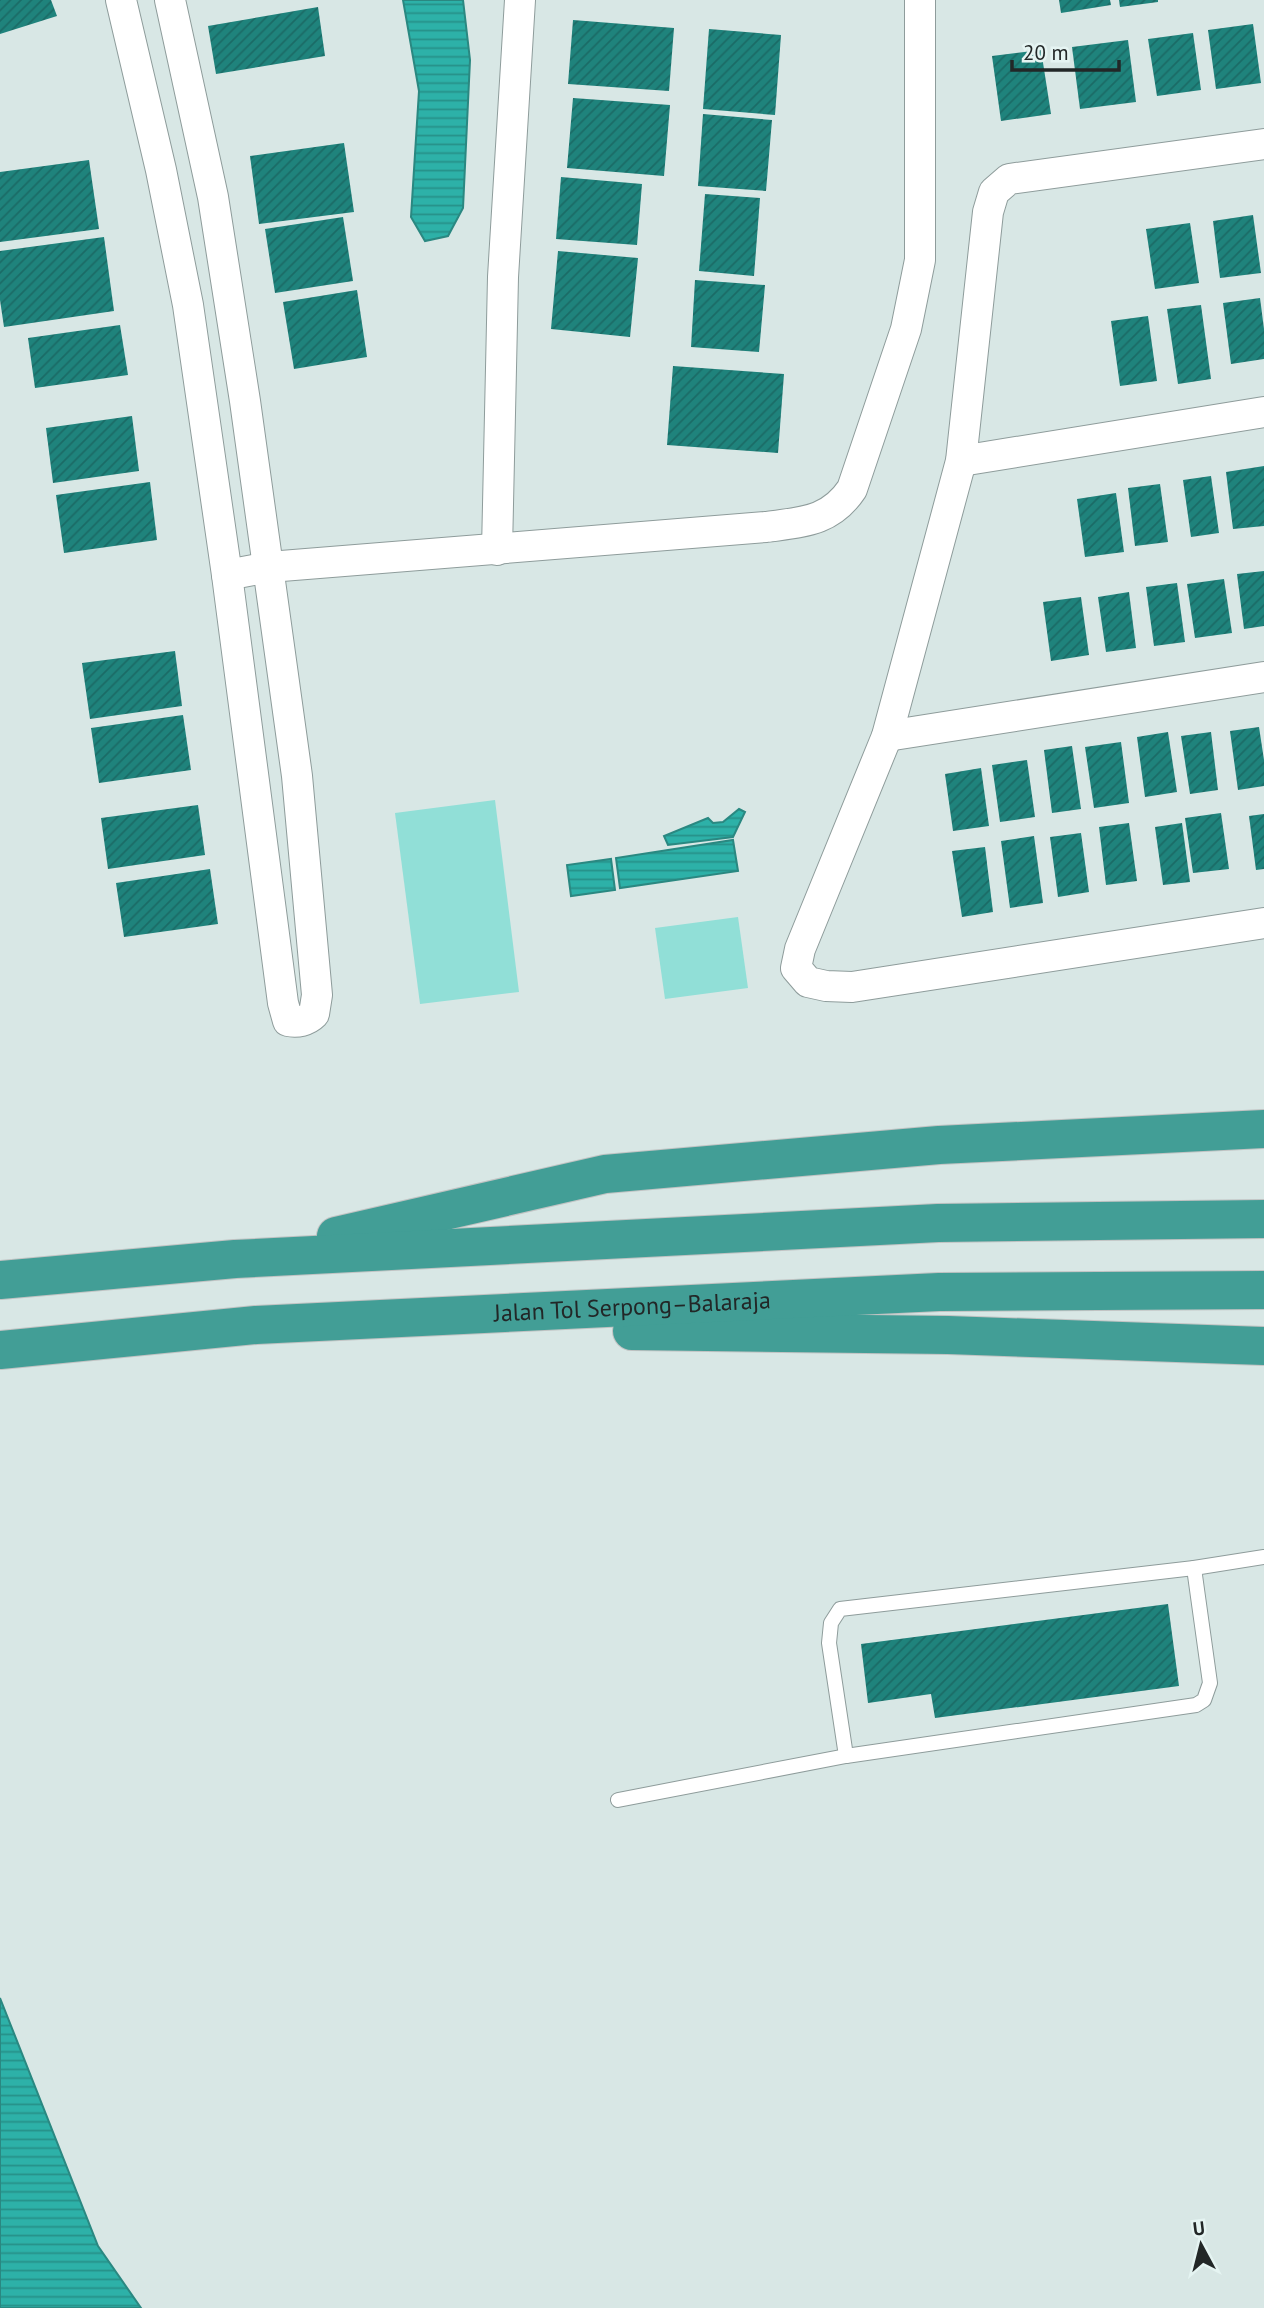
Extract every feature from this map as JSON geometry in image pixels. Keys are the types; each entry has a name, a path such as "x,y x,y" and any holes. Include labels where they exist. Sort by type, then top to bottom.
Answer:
{"highway":[{"path":"235,1259 605,1174 939,1145 1264,1129"},
{"path":"0,1280 235,1259 938,1223 1264,1219"},
{"name":"Jalan Tol Serpong–Balaraja","path":"0,1350 256,1325 939,1292 1264,1290"},
{"path":"256,1325 948,1335 1264,1346"}],"street":[{"path":"121,0 158,158 188,305 227,575 283,1003 288,1021 298,1022 314,1014 317,995 297,776 269,568 213,197 170,0"},
{"path":"497,550 503,277 520,0"},
{"path":"227,575 269,568 793,523 825,515 840,505 852,489 906,329 920,260 920,0"},
{"path":"1264,144 1009,179 994,192 988,212 961,461 887,736 800,949 796,968 808,982 852,987 1264,923"},
{"path":"188,305 229,297"},
{"path":"961,461 1264,412"},
{"path":"887,736 1264,677"}],"lane":[{"path":"846,1756 829,1643 831,1623 840,1609 1194,1568 1264,1557"},
{"path":"618,1800 846,1756 1196,1706 1205,1700 1210,1683 1194,1568"}],"shaded area":[{"path":"403,0 463,0 470,60 463,208 448,236 425,241 411,217 419,91"},
{"path":"495,800 519,992 420,1004 395,813"},
{"path":"739,809 745,812 733,837 668,845 664,836 708,818 713,823 723,822"},
{"path":"733,840 738,871 620,888 616,858"},
{"path":"611,859 615,890 571,896 567,865"},
{"path":"738,917 748,988 665,999 655,928"},
{"path":"0,1998 98,2246 141,2308 0,2308"}],"building":[{"path":"0,0 51,0 57,16 0,34"},
{"path":"1059,0 1110,0 1111,5 1061,13"},
{"path":"1119,0 1158,0 1158,2 1120,7"},
{"path":"318,7 325,56 216,74 208,26"},
{"path":"573,20 674,28 669,91 568,84"},
{"path":"1253,24 1261,83 1216,89 1208,30"},
{"path":"709,29 781,35 775,115 703,109"},
{"path":"1193,33 1201,90 1157,96 1148,39"},
{"path":"1128,40 1136,102 1080,109 1072,47"},
{"path":"1041,50 1051,114 1001,121 992,56"},
{"path":"573,98 670,105 664,176 567,168"},
{"path":"703,114 772,120 766,191 698,186"},
{"path":"344,143 354,212 259,224 250,156"},
{"path":"89,160 99,229 0,242 0,172"},
{"path":"561,177 642,184 637,245 556,239"},
{"path":"705,194 760,198 754,276 699,271"},
{"path":"1253,215 1261,273 1220,278 1213,221"},
{"path":"343,217 353,281 275,293 265,229"},
{"path":"1190,223 1199,283 1155,289 1146,229"},
{"path":"104,237 114,311 4,327 0,300 0,251"},
{"path":"558,251 638,258 630,337 551,329"},
{"path":"695,280 765,285 759,352 691,347"},
{"path":"357,290 367,357 294,369 283,302"},
{"path":"1260,298 1264,359 1231,364 1223,303"},
{"path":"1201,305 1211,379 1178,384 1167,309"},
{"path":"1148,316 1157,381 1120,386 1111,321"},
{"path":"120,325 128,375 35,388 28,338"},
{"path":"673,366 784,374 778,453 667,445"},
{"path":"132,416 139,471 53,483 46,428"},
{"path":"1264,466 1264,526 1233,529 1226,472"},
{"path":"1211,476 1219,533 1191,537 1183,480"},
{"path":"150,482 157,540 64,553 56,495"},
{"path":"1160,484 1168,542 1135,546 1128,488"},
{"path":"1116,493 1124,552 1085,557 1077,499"},
{"path":"1264,571 1264,626 1244,629 1237,574"},
{"path":"1224,579 1232,633 1195,638 1187,584"},
{"path":"1177,583 1185,642 1154,646 1146,587"},
{"path":"1129,592 1136,648 1106,652 1098,597"},
{"path":"1081,597 1089,655 1051,661 1043,602"},
{"path":"175,651 182,706 90,719 82,663"},
{"path":"183,715 191,770 99,783 91,728"},
{"path":"1259,727 1264,760 1264,786 1238,790 1230,731"},
{"path":"1168,732 1177,792 1145,797 1137,737"},
{"path":"1211,732 1218,790 1190,794 1181,736"},
{"path":"1121,742 1129,803 1094,808 1085,747"},
{"path":"1072,746 1081,809 1052,813 1044,750"},
{"path":"1027,760 1035,817 1000,822 992,765"},
{"path":"981,768 989,826 953,831 945,774"},
{"path":"198,805 205,855 108,869 101,818"},
{"path":"1221,813 1229,869 1193,873 1185,818"},
{"path":"1264,814 1264,869 1256,870 1249,816"},
{"path":"1129,823 1137,881 1106,885 1099,827"},
{"path":"1182,823 1190,882 1163,885 1155,827"},
{"path":"1081,833 1089,892 1058,897 1050,837"},
{"path":"1034,836 1043,903 1010,908 1001,841"},
{"path":"985,847 993,912 962,917 952,851"},
{"path":"210,869 218,924 124,937 116,883"},
{"path":"1168,1604 1179,1686 935,1718 931,1694 868,1703 861,1644"}]}
